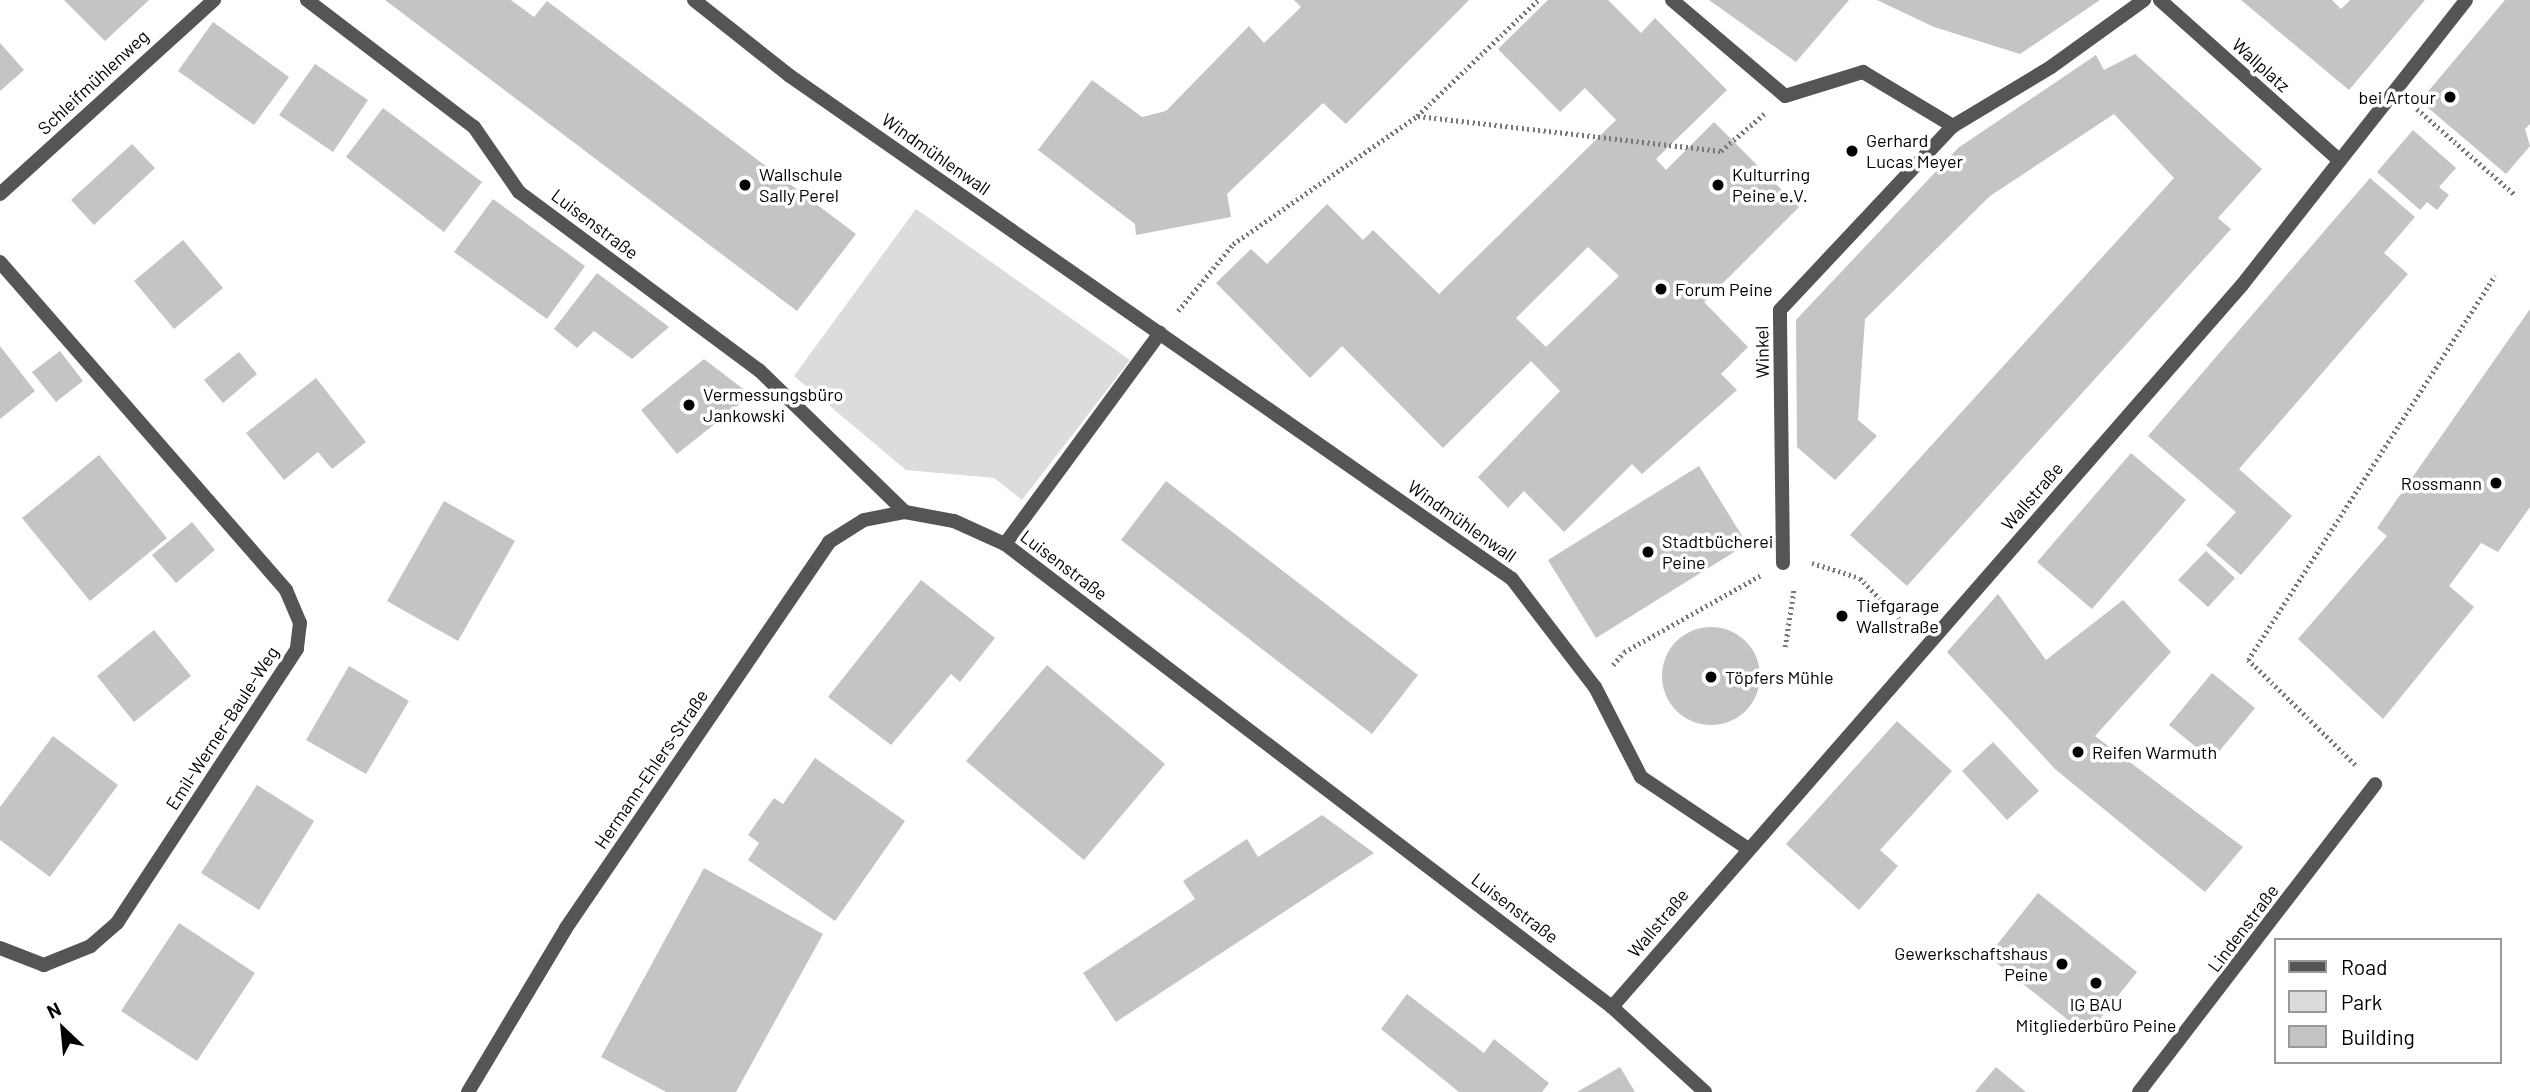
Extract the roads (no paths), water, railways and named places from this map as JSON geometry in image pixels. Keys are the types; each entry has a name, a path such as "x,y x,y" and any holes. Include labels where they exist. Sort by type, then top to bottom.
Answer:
{"street":[{"name":"Schleifmühlenweg","path":"0,194 214,0"},
{"name":"Luisenstraße","path":"307,0 474,127 519,192 759,370 905,512 954,521 1005,544 1612,1007 1705,1092"},
{"name":"Windmühlenwall","path":"694,0 790,76 1512,579 1595,687 1641,777 1747,848"},
{"path":"1672,0 1785,96 1864,72 1953,126"},
{"name":"Winkel","path":"1783,563 1780,310 1953,126 2051,67 2144,0"},
{"name":"Wallplatz","path":"2160,0 2337,158"},
{"name":"Wallstraße","path":"1612,1007 1747,848 2242,285 2337,158 2396,90 2466,0"},
{"name":"Emil-Werner-Baule-Weg","path":"0,262 286,590 300,623 297,649 117,923 91,946 44,965 0,948"},
{"path":"1005,544 1160,334"},
{"name":"Hermann-Ehlers-Straße","path":"468,1092 566,928 829,542 864,520 905,512"},
{"name":"Lindenstraße","path":"2139,1092 2375,784"}],"place":[{"name":"bei Artour","path":"2450,97"},
{"name":"Gerhard Lucas Meyer","path":"1852,151"},
{"name":"Wallschule Sally Perel","path":"745,185"},
{"name":"Kulturring Peine e.V.","path":"1718,185"},
{"name":"Forum Peine","path":"1661,289"},
{"name":"Vermessungsbüro Jankowski","path":"689,405"},
{"name":"Rossmann","path":"2496,483"},
{"name":"Stadtbücherei Peine","path":"1648,552"},
{"name":"Tiefgarage Wallstraße","path":"1842,616"},
{"name":"Töpfers Mühle","path":"1711,677"},
{"name":"Reifen Warmuth","path":"2078,752"},
{"name":"Gewerkschaftshaus Peine","path":"2062,964"},
{"name":"IG BAU Mitgliederbüro Peine","path":"2096,983"}]}
